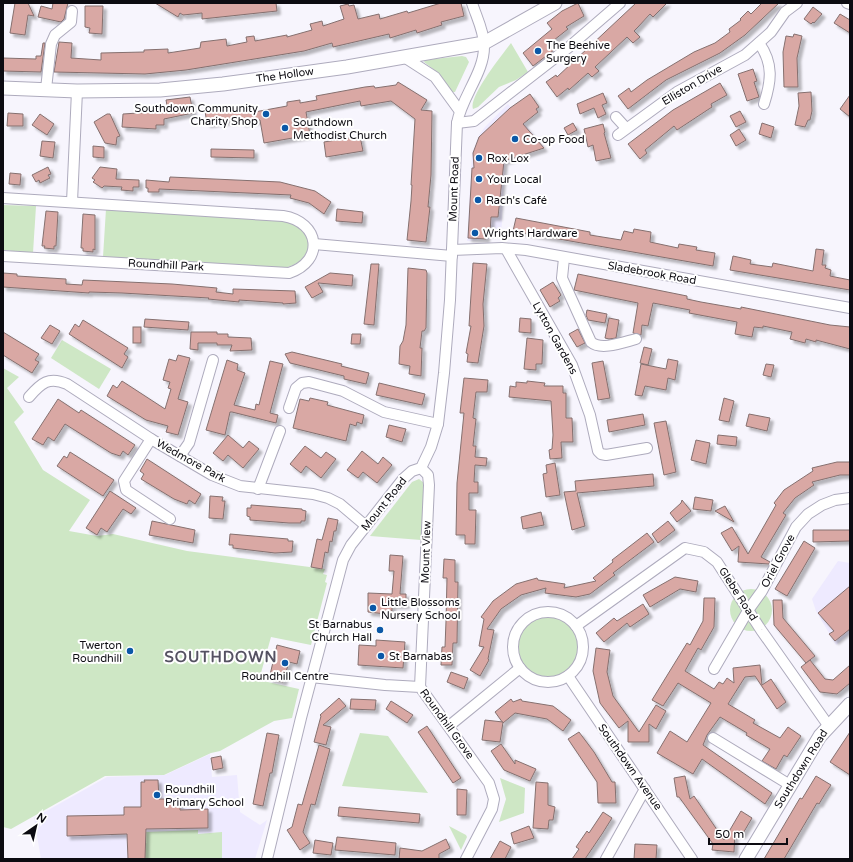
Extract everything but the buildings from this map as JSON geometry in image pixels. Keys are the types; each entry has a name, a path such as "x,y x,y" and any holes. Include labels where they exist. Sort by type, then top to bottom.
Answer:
{"street":[{"path":"472,3 484,43"},
{"name":"The Hollow","path":"3,88 77,91 135,91 191,88 348,67 484,43 555,3"},
{"path":"457,123 474,121 569,47 620,3"},
{"name":"Elliston Drive","path":"618,135 677,92 745,55 771,32 785,12 797,3"},
{"path":"46,89 50,44 55,35 71,22 72,11"},
{"name":"Mount Road","path":"267,859 311,677 343,560 351,545 403,479 412,471 421,468 431,447 438,424 450,300 457,123 459,110 483,57 484,43"},
{"path":"759,44 767,54 770,67 768,89 764,104"},
{"path":"404,57 435,77 459,110"},
{"path":"72,202 77,91"},
{"path":"616,116 626,128"},
{"path":"3,198 295,218 305,224 312,234 314,244 452,253"},
{"name":"Roundhill Park","path":"3,256 289,272 298,270 304,265 312,252 314,244"},
{"name":"Sladebrook Road","path":"452,253 506,248 526,250 850,308"},
{"name":"Lytton Gardens","path":"506,248 572,366 590,415 598,450 601,454 606,455 648,448"},
{"path":"564,258 562,278 591,342 594,345 600,346 636,339"},
{"path":"180,456 189,442 213,360"},
{"name":"Wedmore Park","path":"29,397 40,384 56,379 67,384 151,439 212,475 240,486 312,494 328,498 340,504 366,526"},
{"path":"289,408 296,388 302,383 308,382 343,392 384,412 438,424"},
{"path":"258,489 280,431"},
{"path":"151,439 124,482 126,490 170,518"},
{"name":"Mount View","path":"420,687 429,485 428,475 421,468"},
{"name":"Oriel Grove","path":"714,669 749,609 762,591 796,527 808,514 822,505 835,500 850,498"},
{"name":"Glebe Road","path":"576,626 685,548 704,552 718,562 761,630 828,725"},
{"path":"551,612 558,613 570,620 576,626 582,639 583,647 580,660 576,668 568,676 562,679 542,681 531,678 520,668 514,657 514,638 521,624 531,616 551,612"},
{"path":"449,726 520,668"},
{"name":"Southdown Avenue","path":"568,676 692,859"},
{"name":"Roundhill Grove","path":"311,677 385,685 420,687 489,783 494,799 492,809 466,859"},
{"name":"Southdown Road","path":"746,859 820,736 828,725 850,704"},
{"path":"713,738 790,786"},
{"path":"606,859 645,789"}],"shaded area":[{"path":"508,104 544,147 505,163 501,238 467,241 472,153 479,135"},
{"path":"838,561 850,563 850,633 836,645 816,611 812,599"},
{"name":"Roundhill Primary School","path":"210,754 212,777 237,775 240,812 260,825 267,820 255,859 41,859 34,818 107,777 165,775"}],"green space":[{"path":"511,43 528,72 516,80 499,87 478,107 473,109 473,103 481,86"},
{"path":"462,56 466,57 469,62 455,92 452,92 437,72 424,62 425,60"},
{"path":"3,205 36,206 33,253 3,250"},
{"path":"106,209 290,220 300,226 304,231 307,237 308,249 300,261 284,268 103,257"},
{"path":"62,340 111,369 99,389 51,358"},
{"path":"3,368 19,377 7,388 24,412 14,422 43,470 90,500 69,531 97,536 113,534 187,551 325,569 323,574 327,575 325,582 327,583 311,645 271,637 259,680 299,689 292,718 274,721 220,751 211,753 164,775 105,776 11,829 3,827"},
{"path":"419,479 424,483 421,540 370,536 412,482"},
{"path":"747,589 755,589 766,595 772,606 772,614 766,625 755,631 747,631 736,625 730,614 730,606 736,595"},
{"path":"548,617 564,622 569,626 573,631 578,647 573,663 569,668 564,672 548,677 532,672 527,668 523,663 518,647 523,631 527,626 532,622"},
{"path":"360,733 388,736 428,793 342,786"},
{"path":"500,778 525,788 524,813 499,822 506,799"},
{"path":"449,826 467,837 461,850"},
{"path":"198,830 198,834 222,832 222,859 145,859 145,832"}],"place":[{"name":"The Beehive Surgery","path":"538,51"},
{"name":"Southdown Community Charity Shop","path":"266,114"},
{"name":"Southdown Methodist Church","path":"285,128"},
{"name":"Co-op Food","path":"515,139"},
{"name":"Rox Lox","path":"479,158"},
{"name":"Your Local","path":"479,179"},
{"name":"Rach's Café","path":"478,200"},
{"name":"Wrights Hardware","path":"475,233"},
{"name":"Little Blossoms Nursery School","path":"373,608"},
{"name":"St Barnabus Church Hall","path":"380,630"},
{"name":"Twerton Roundhill","path":"130,651"},
{"name":"St Barnabas","path":"381,656"},
{"name":"Roundhill Centre","path":"285,663"},
{"name":"Roundhill Primary School","path":"157,795"}],"district":[{"name":"SOUTHDOWN","path":"221,657"}]}
